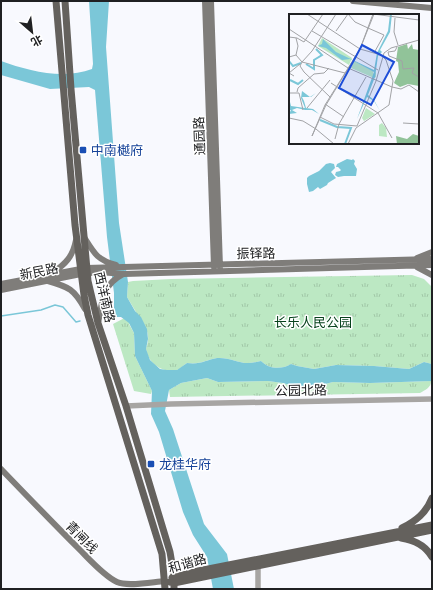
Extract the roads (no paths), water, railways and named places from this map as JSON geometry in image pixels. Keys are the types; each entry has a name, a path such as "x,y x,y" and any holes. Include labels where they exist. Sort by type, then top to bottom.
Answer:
{"main road":[{"name":"西洋南路","path":"56,1 63,90 88,315 162,554 165,585"},
{"name":"西洋南路","path":"65,1 80,237"},
{"name":"通园路","path":"205,1 217,268"},
{"name":"通园路","path":"211,1 217,268"},
{"path":"353,1 432,8"},
{"path":"88,315 75,292 48,278 69,259 80,237 101,260 124,266"},
{"path":"410,263 432,252"},
{"name":"振铎路","path":"410,263 432,259"},
{"name":"振铎路","path":"84,271 124,274 217,268 410,263 432,265"},
{"path":"410,263 432,275"},
{"name":"振铎路","path":"84,271 124,266 217,268"},
{"name":"西洋南路","path":"84,271 98,323 126,406 170,552 174,583"},
{"name":"新民路","path":"1,290 48,278 84,271"},
{"path":"98,323 105,291 112,282 124,274"},
{"name":"新民路","path":"1,284 48,278"},
{"name":"青闸线","path":"1,468 42,512 111,579 126,584 165,585"},
{"path":"390,536 418,519 426,510 432,498"},
{"name":"和谐路","path":"231,568 258,565 390,536 432,525"},
{"name":"和谐路","path":"165,585 198,574 390,536 432,530"},
{"path":"390,536 409,539 418,543 425,547 432,557"}],"street":[{"name":"公园北路","path":"126,406 144,404 432,399"},
{"path":"258,565 258,589"}],"water":[{"path":"89,1 109,1 106,47 119,223 128,282 127,297 135,311 141,317 147,329 148,339 146,349 150,360 160,369 167,370 177,370 187,363 199,363 217,358 225,358 248,363 261,361 268,366 275,368 291,364 314,369 336,365 409,369 424,362 432,364 432,381 370,383 333,382 300,388 283,383 268,381 218,382 207,378 181,383 169,390 165,411 173,429 204,524 227,554 234,589 213,589 207,557 193,535 183,512 159,432 151,414 152,391 135,356 134,333 129,323 121,317 114,317 114,293 107,237 95,90 89,87 50,89 1,75 1,61 46,73 69,74 92,69 93,64"},
{"path":"347,159 353,159 355,161 354,164 357,169 356,176 338,177 335,175 336,172 341,170 336,167 337,164"},
{"path":"326,164 334,164 335,168 331,172 336,178 320,189 318,187 309,192 307,178 319,171"}],"waterway":[{"path":"1,316 41,310 55,305 63,307 76,322 80,321"}],"place":[{"name":"中南樾府","path":"83,150"},
{"name":"龙桂华府","path":"151,464"}],"park label":[{"name":"长乐人民公园","path":"313,322"}]}
